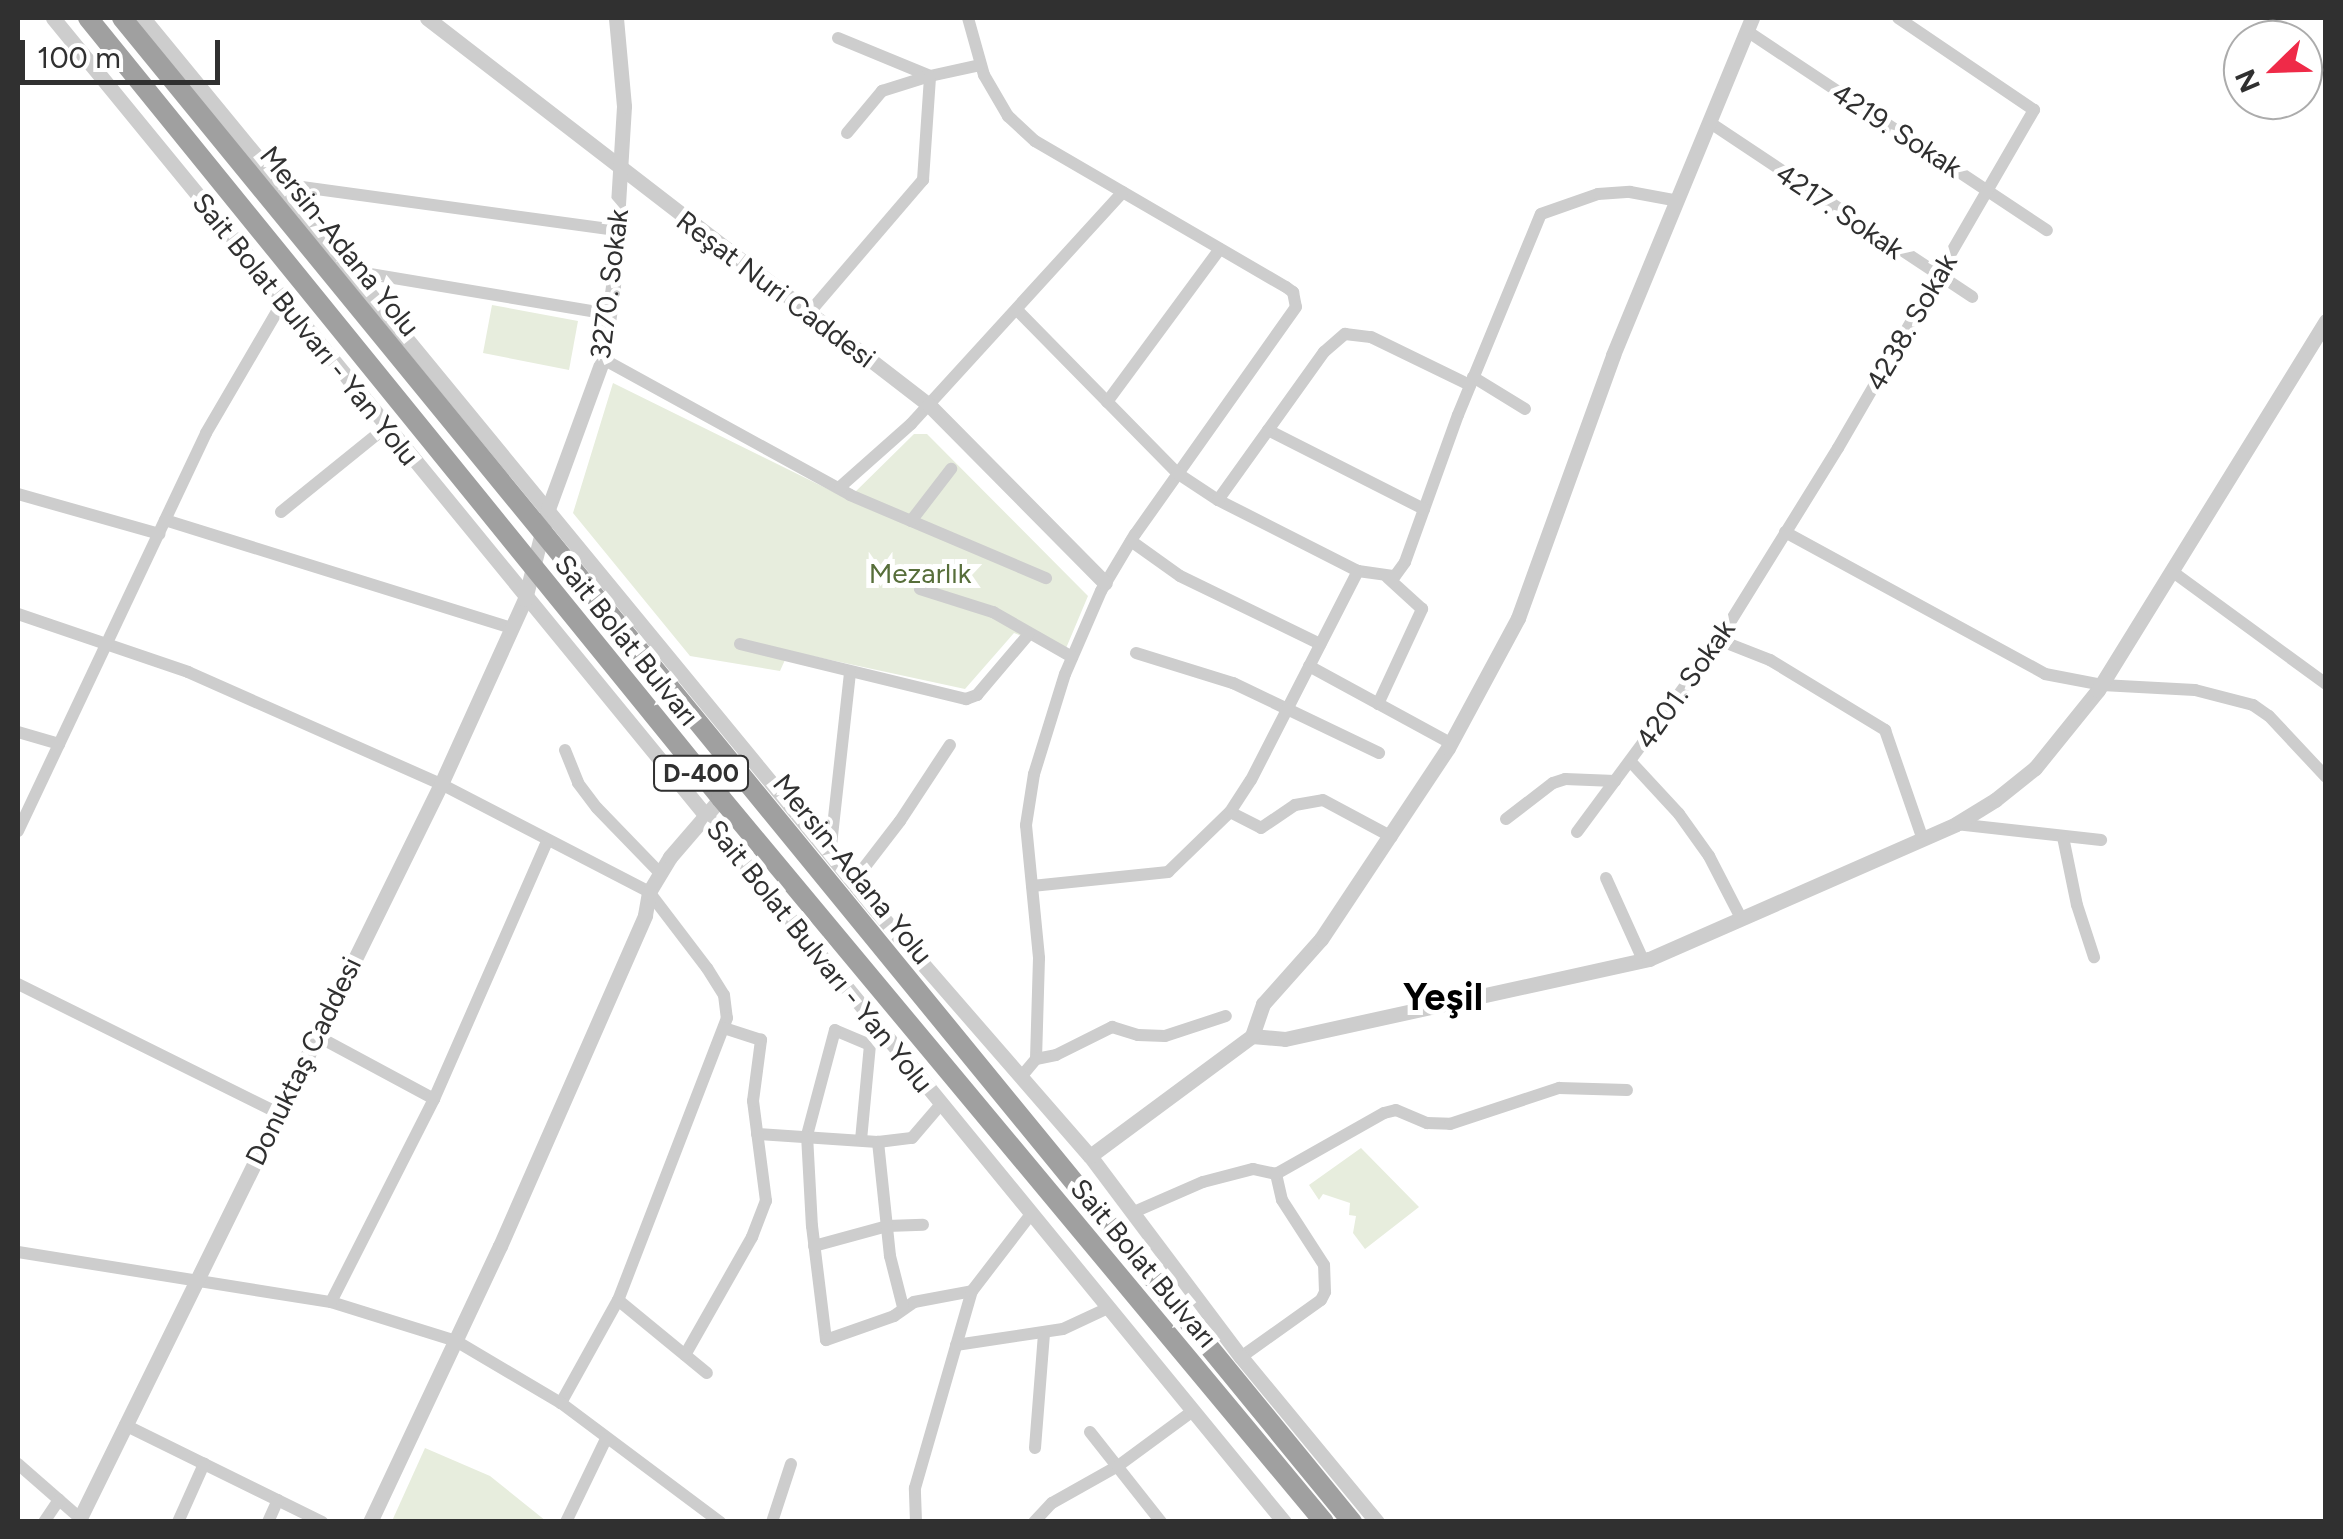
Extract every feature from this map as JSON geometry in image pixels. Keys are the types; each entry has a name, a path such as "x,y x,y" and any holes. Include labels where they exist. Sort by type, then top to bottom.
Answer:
{"highway":[{"name":"Sait Bolat Bulvarı","path":"88,18 721,798 1324,1522"},
{"name":"Mersin-Adana Yolu","path":"122,18 1352,1522"}],"street":[{"name":"Sait Bolat Bulvarı - Yan Yolu","path":"52,18 1284,1522"},
{"path":"142,18 853,882 1090,1156 1241,1357 1377,1522"},
{"name":"Reşat Nuri Caddesi","path":"427,18 621,172 929,405 1105,583"},
{"name":"3270. Sokak","path":"525,599 530,565 544,535 548,508 603,359 618,230 624,106 616,18"},
{"path":"968,18 980,65 1008,116 1035,141 1293,292 1296,307 1131,541 1105,583 1072,657 1034,774 1026,825 1039,958 1036,1059 1022,1077"},
{"name":"4238. Sokak","path":"1786,532 2034,110 1898,18"},
{"path":"1090,1156 1252,1036 1263,1004 1321,939 1392,837 1450,742 1518,618 1674,200 1749,24"},
{"name":"4219. Sokak","path":"1749,24 2048,230"},
{"path":"838,38 930,76"},
{"path":"847,132 882,92 980,65"},
{"path":"808,314 923,180 930,76"},
{"name":"4217. Sokak","path":"1709,122 1972,298"},
{"path":"280,184 618,230"},
{"path":"840,487 929,405 1123,192"},
{"path":"1018,311 1177,473 1218,500 1358,570 1395,576 1406,562 1472,381 1540,214 1598,194 1630,192 1674,200"},
{"path":"1108,402 1220,248"},
{"path":"352,271 610,314"},
{"path":"18,831 206,433 284,302"},
{"path":"1252,1036 1284,1039 1643,960 1956,824 2035,768 2102,685 2326,320"},
{"path":"1218,500 1324,352 1345,334 1371,337 1525,409"},
{"path":"603,359 704,418 840,487 850,496 1046,578"},
{"path":"281,512 386,427"},
{"path":"1268,430 1424,509"},
{"path":"911,521 950,469"},
{"path":"18,494 158,534"},
{"path":"165,520 512,628"},
{"path":"1786,532 2045,674 2102,685 2195,690 2253,705 2269,716 2326,778"},
{"name":"4201. Sokak","path":"1577,832 1718,640 1786,532"},
{"path":"1131,541 1180,576 1320,644"},
{"path":"1032,886 1163,874 1230,812 1358,570"},
{"path":"2173,572 2326,684"},
{"path":"1378,704 1422,609 1387,577"},
{"path":"920,590 993,612 1072,657"},
{"name":"Donuktaş Caddesi","path":"79,1520 441,784 525,599"},
{"path":"18,614 108,642 441,784 650,892 724,995 728,1006 724,1028 618,1300 560,1403"},
{"path":"740,644 966,698 977,695 1028,634"},
{"path":"1718,640 1770,660 1885,730 1922,837"},
{"path":"1136,653 1233,682 1380,753"},
{"path":"1309,666 1450,742"},
{"path":"830,854 850,672"},
{"path":"18,732 59,744"},
{"path":"853,882 900,822 950,746"},
{"path":"565,750 578,783 597,808 661,874"},
{"path":"1630,761 1679,814 1709,856 1742,920"},
{"path":"1506,819 1552,782 1565,778 1615,781"},
{"path":"370,1522 456,1341 645,915 650,892 721,798"},
{"path":"1230,812 1261,828 1294,805 1323,800 1392,837"},
{"path":"1956,824 2102,840"},
{"path":"2063,837 2077,905 2094,957"},
{"path":"331,1302 434,1100 547,842"},
{"path":"1606,878 1643,960"},
{"path":"18,984 278,1113"},
{"path":"1036,1059 1056,1055 1112,1027 1138,1035 1165,1036 1226,1016"},
{"path":"685,1355 760,1219 766,1201 753,1101 761,1040 724,1028"},
{"path":"870,1044 834,1030 807,1134 814,1246 826,1340 894,1316 903,1307 972,1291"},
{"path":"861,1140 870,1044 884,1034"},
{"path":"317,1036 434,1100"},
{"path":"1134,1212 1203,1182 1253,1169 1276,1174 1396,1110 1427,1122 1450,1124 1559,1088 1627,1090"},
{"path":"757,1134 807,1134 878,1142 912,1138 941,1104"},
{"path":"878,1142 886,1226 903,1307"},
{"path":"1241,1357 1321,1300 1324,1292 1324,1266 1282,1200 1276,1174"},
{"path":"916,1522 915,1488 972,1291 1031,1214"},
{"path":"814,1246 886,1226 923,1224"},
{"path":"18,1252 331,1302 456,1341 560,1403 720,1522"},
{"path":"618,1300 707,1374"},
{"path":"956,1345 1044,1334 1108,1308"},
{"path":"1035,1448 1044,1334"},
{"path":"1034,1522 1052,1503 1118,1466 1193,1411"},
{"path":"125,1426 322,1522"},
{"path":"1090,1432 1153,1518"},
{"path":"566,1522 606,1439"},
{"path":"178,1522 204,1464"},
{"path":"772,1522 791,1464"},
{"path":"20,1471 60,1500 79,1520"},
{"path":"44,1522 60,1500"},
{"path":"268,1522 278,1500"}],"green space":[{"path":"492,305 578,321 569,370 483,353"},
{"name":"Mezarlık","path":"613,383 848,499 914,434 927,434 1088,596 1064,653 1014,633 965,689 789,651 780,671 690,656 573,513"},
{"path":"1361,1148 1419,1207 1365,1249 1353,1233 1356,1216 1349,1215 1350,1203 1323,1194 1319,1200 1309,1185"},
{"path":"425,1448 490,1476 546,1521 392,1521"}],"district":[{"name":"Yeşil","path":"1443,998"}]}
